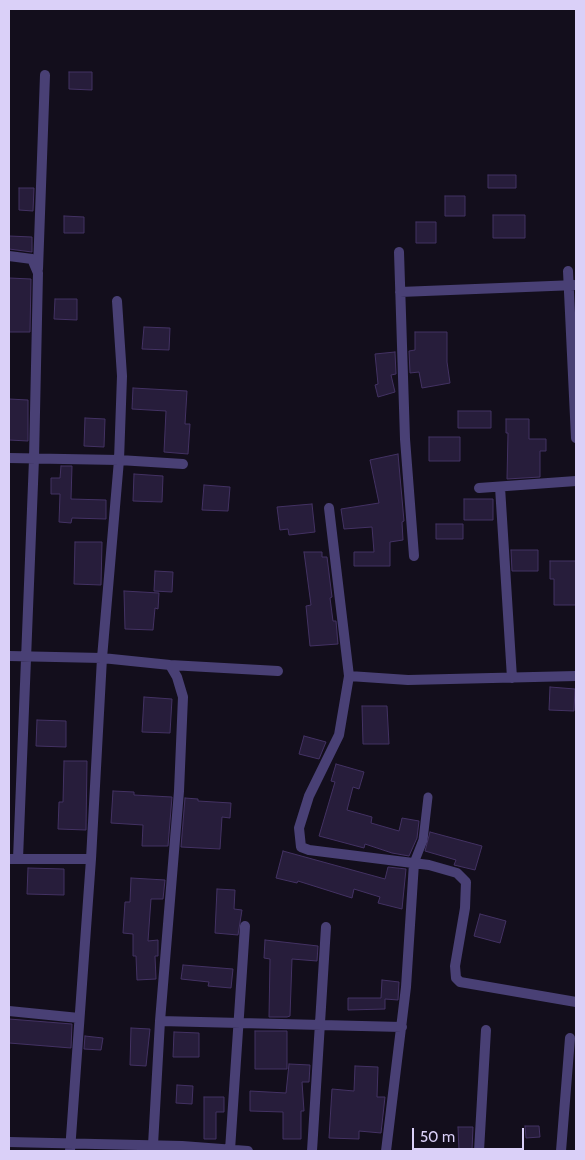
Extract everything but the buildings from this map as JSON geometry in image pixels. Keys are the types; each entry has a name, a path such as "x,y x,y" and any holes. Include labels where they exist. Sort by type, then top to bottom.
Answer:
{"street":[{"path":"45,75 34,459 14,859 91,859"},
{"path":"399,252 405,440 414,556"},
{"path":"9,256 32,259 38,273"},
{"path":"568,271 573,285 576,438"},
{"path":"400,292 573,285"},
{"path":"70,1148 91,859 102,658 119,460 122,376 116,301"},
{"path":"9,458 119,460 183,464"},
{"path":"479,488 576,481"},
{"path":"500,487 512,678"},
{"path":"329,508 349,676 339,735 309,796 299,828 301,846 309,850 414,863 457,872 466,882 455,966 456,978 460,982 576,1002"},
{"path":"9,656 102,658 170,665 278,670"},
{"path":"153,1145 160,1020 177,820 183,697 177,677 170,665"},
{"path":"349,676 408,680 576,676"},
{"path":"386,1151 402,1027 414,863"},
{"path":"230,1150 245,926"},
{"path":"312,1151 326,927"},
{"path":"9,1012 79,1018"},
{"path":"160,1020 402,1027"},
{"path":"479,1151 486,1030"},
{"path":"561,1151 570,1038"},
{"path":"9,1142 70,1148 153,1145 247,1151"}],"lane":[{"path":"414,863 423,840 428,797"}]}
